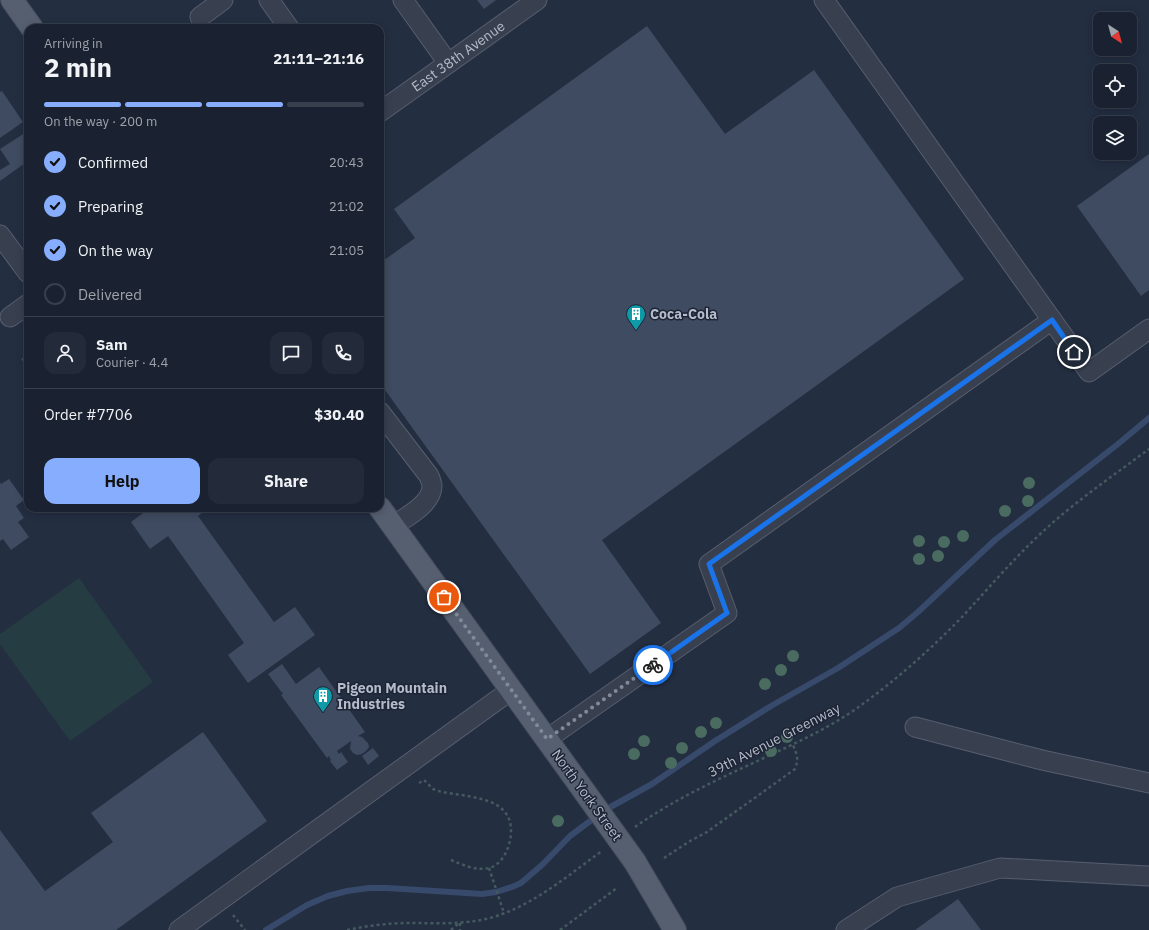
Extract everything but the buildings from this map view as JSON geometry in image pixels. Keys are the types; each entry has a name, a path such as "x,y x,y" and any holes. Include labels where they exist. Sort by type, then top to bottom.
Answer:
{"main road":[{"path":"12,0 29,24"},
{"name":"North York Street","path":"383,512 635,862 676,930"}],"street":[{"path":"200,17 223,0"},
{"path":"269,0 286,24"},
{"path":"403,0 448,63"},
{"name":"East 38th Avenue","path":"384,109 537,0"},
{"path":"824,0 1089,372 1145,336"},
{"path":"0,235 24,268"},
{"path":"10,317 24,307"},
{"path":"547,739 727,613 709,564 1052,320"},
{"path":"384,417 429,476 432,485 431,493 427,501 393,526"},
{"path":"179,930 511,690"},
{"path":"915,727 1042,760 1149,783"},
{"path":"846,930 897,897 1000,868 1149,876"}],"path":[{"name":"39th Avenue Greenway","path":"634,828 659,810 694,791 793,745 831,725 860,706 918,659 961,617 1040,534 1067,510 1149,449"},
{"path":"664,858 707,832 794,769 797,762 797,755 793,745"},
{"path":"424,780 438,792 486,800 495,804 507,814 510,821 511,828 507,851 503,859 496,865 490,868 471,867 451,860"},
{"path":"347,930 405,923 460,923 489,918 528,903 603,850"},
{"path":"490,868 504,913"},
{"path":"560,930 617,888"},
{"path":"233,915 245,930"},
{"path":"451,930 460,923"},
{"path":"460,923 460,930"}],"green space":[{"path":"79,578 153,682 70,741 0,644 0,634"}],"waterway":[{"path":"266,930 307,905 328,896 347,891 369,888 387,888 482,894 496,892 521,883 543,864 570,836 605,810 652,784 715,741 771,706 838,668 899,628 995,540 1149,418"}],"way so far":[{"path":"444,597 547,739 653,665"}],"place":[{"name":"Coca-Cola","path":"636,331"},
{"name":"Pigeon Mountain Industries","path":"323,713"}],"route":[{"path":"653,665 727,613 709,564 1052,320 1074,352"}]}
